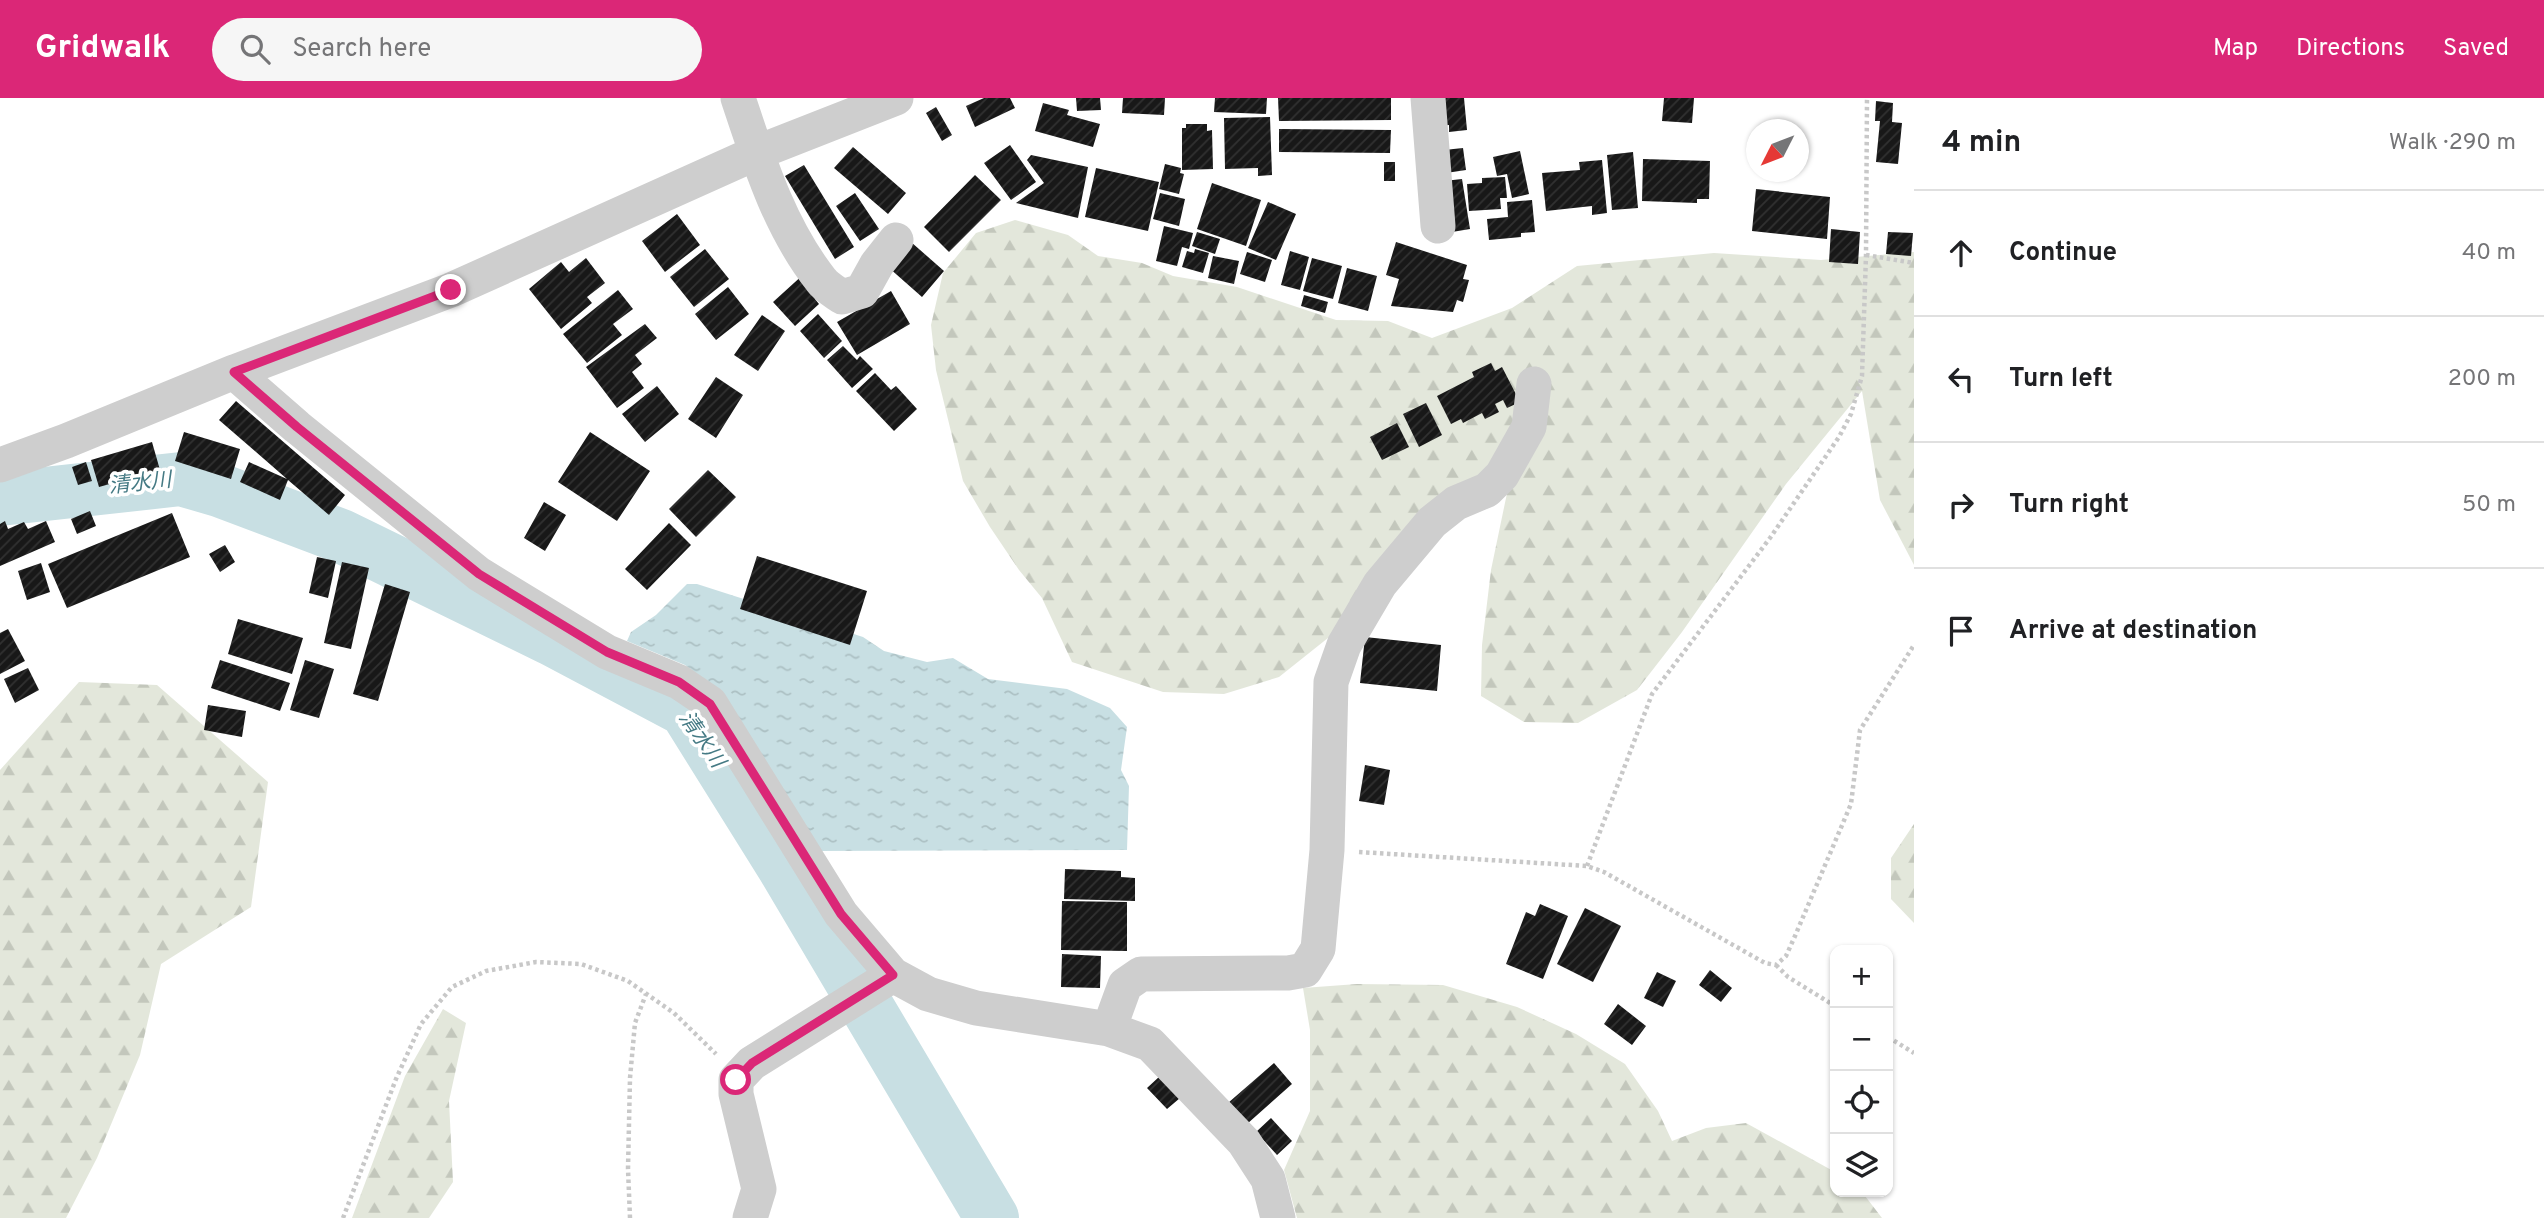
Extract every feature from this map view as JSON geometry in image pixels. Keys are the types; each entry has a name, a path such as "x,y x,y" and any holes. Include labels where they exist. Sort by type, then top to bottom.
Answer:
{"street":[{"path":"737,98 770,191 799,246 822,282 842,297 862,291 895,240"},
{"path":"0,465 451,290 756,153 896,98"},
{"path":"1428,98 1438,226"},
{"path":"234,372 297,427 479,574 607,652 679,682 710,704 841,914 893,975 929,994 976,1008 1109,1029 1150,1044 1244,1142 1268,1178 1278,1218"},
{"path":"1109,1029 1125,985 1142,974 1288,973 1305,970 1318,949 1327,850 1331,682 1344,645 1380,584 1432,522 1456,503 1487,490 1502,475 1529,427 1534,384"},
{"path":"750,1218 759,1189 736,1094 736,1080 752,1063 893,975"}],"path":[{"path":"1587,866 1652,694 1770,538 1839,437 1851,414 1862,376 1867,98"},
{"path":"1866,255 1914,262"},
{"path":"1776,965 1786,956 1851,804 1860,730 1914,645"},
{"path":"1327,850 1587,866 1604,872 1765,963 1776,965 1788,977 1830,1003"},
{"path":"343,1218 421,1024 452,987 486,971 536,962 582,964 628,981 674,1013 724,1063 741,1075"},
{"path":"630,1218 630,1078 635,1023 646,994"},
{"path":"1893,1040 1914,1053"}],"green space":[{"path":"1015,220 1068,235 1098,256 1142,263 1173,276 1237,287 1336,320 1388,321 1432,338 1512,308 1577,266 1714,253 1821,260 1914,252 1914,565 1880,500 1862,391 1786,484 1682,632 1637,690 1578,723 1524,722 1481,696 1482,645 1491,570 1511,474 1338,630 1279,677 1224,694 1163,692 1072,662 1042,598 1019,570 963,481 936,370 931,325 943,273 976,233"},
{"path":"79,682 157,685 268,782 251,907 161,964 140,1055 97,1158 66,1218 0,1218 0,770"},
{"path":"1914,824 1914,923 1891,899 1891,858"},
{"path":"1357,984 1443,985 1517,1007 1576,1034 1625,1064 1658,1111 1672,1141 1706,1128 1746,1123 1830,1169 1830,1197 1866,1197 1882,1218 1297,1218 1284,1170 1310,1111 1310,1030 1303,988"},
{"path":"443,1009 466,1023 449,1101 453,1182 429,1218 352,1218 405,1076"}],"water":[{"path":"687,584 697,584 863,637 884,651 927,662 953,658 988,679 1067,689 1110,708 1127,727 1121,770 1129,786 1127,850 818,851 720,694 685,665 627,641 631,632 656,615"}],"building":[{"path":"984,98 1010,98 1015,108 975,127 966,106"},
{"path":"1076,98 1100,98 1101,110 1077,111"},
{"path":"1123,98 1165,98 1164,115 1122,113"},
{"path":"1215,98 1267,98 1266,114 1214,112"},
{"path":"1278,98 1391,98 1391,120 1279,121"},
{"path":"1436,98 1464,98 1467,130 1449,132 1449,125 1439,126"},
{"path":"1664,98 1694,98 1692,123 1662,121"},
{"path":"1876,101 1893,103 1892,122 1902,123 1898,164 1876,162 1880,121 1875,121"},
{"path":"1043,103 1069,110 1067,115 1100,124 1093,147 1035,131"},
{"path":"936,107 952,135 942,141 926,113"},
{"path":"1270,117 1272,175 1258,176 1258,168 1225,169 1224,118"},
{"path":"1186,124 1207,124 1207,131 1212,130 1213,169 1182,170 1182,128 1186,128"},
{"path":"1279,129 1391,130 1390,153 1279,152"},
{"path":"1010,145 1036,182 1011,200 984,163"},
{"path":"853,147 906,193 888,214 834,168"},
{"path":"1463,148 1466,170 1446,173 1444,150"},
{"path":"1520,151 1529,194 1512,198 1507,174 1497,176 1493,157"},
{"path":"1633,152 1638,208 1612,210 1607,155"},
{"path":"1031,155 1088,167 1078,218 1016,203 1044,183 1027,160"},
{"path":"1643,159 1710,161 1709,199 1697,199 1697,203 1642,201"},
{"path":"1602,160 1607,213 1592,215 1592,206 1546,211 1542,173 1580,170 1579,162"},
{"path":"1384,162 1395,162 1395,181 1384,181"},
{"path":"1165,164 1181,168 1180,173 1184,174 1179,194 1159,189"},
{"path":"804,165 854,247 835,259 785,176"},
{"path":"1096,168 1159,182 1148,231 1085,217"},
{"path":"975,175 1001,200 949,252 924,227"},
{"path":"1505,177 1507,198 1500,198 1501,209 1469,211 1467,184 1482,183 1482,178"},
{"path":"1462,179 1470,229 1452,232 1444,181"},
{"path":"1212,183 1261,200 1246,246 1197,229"},
{"path":"1756,189 1830,197 1827,239 1752,231"},
{"path":"855,193 879,229 860,241 836,206"},
{"path":"1160,193 1185,199 1179,226 1153,219"},
{"path":"1532,200 1535,232 1521,233 1521,237 1489,240 1487,219 1508,217 1507,202"},
{"path":"1268,202 1296,214 1276,260 1248,248"},
{"path":"677,214 700,245 665,272 642,241"},
{"path":"1164,226 1193,233 1189,249 1182,247 1177,266 1156,261"},
{"path":"1831,229 1860,232 1858,264 1829,262"},
{"path":"1197,232 1220,239 1215,254 1192,246"},
{"path":"1888,232 1913,233 1911,256 1886,254"},
{"path":"911,242 944,271 922,297 888,267"},
{"path":"1396,242 1467,265 1463,279 1469,280 1463,302 1457,300 1453,312 1391,306 1399,279 1386,275"},
{"path":"705,249 729,279 694,307 670,277"},
{"path":"1195,249 1209,253 1203,273 1182,267 1187,251 1194,253"},
{"path":"1290,251 1309,257 1300,290 1281,285"},
{"path":"1247,252 1272,260 1265,282 1240,274"},
{"path":"1213,256 1239,261 1234,284 1208,278"},
{"path":"586,258 605,283 587,297 592,303 561,329 529,289 561,262 569,272"},
{"path":"1312,258 1342,266 1333,299 1303,291"},
{"path":"1347,268 1377,276 1368,311 1338,303"},
{"path":"805,273 819,304 795,326 773,302"},
{"path":"728,287 749,314 716,340 695,314"},
{"path":"618,290 633,309 613,324 622,335 587,363 563,334"},
{"path":"891,291 910,324 857,355 837,322"},
{"path":"1304,295 1328,302 1325,313 1301,306"},
{"path":"818,314 842,341 824,358 800,331"},
{"path":"762,315 785,331 758,371 734,355"},
{"path":"645,324 657,338 635,355 642,364 632,372 644,388 617,408 586,367"},
{"path":"843,346 857,360 860,356 873,369 852,388 827,360"},
{"path":"1491,363 1495,371 1502,367 1520,402 1507,408 1503,400 1495,404 1499,412 1485,419 1482,413 1463,423 1461,419 1451,424 1437,396 1474,377 1472,372"},
{"path":"875,373 891,390 896,386 917,409 894,431 856,391"},
{"path":"716,377 743,395 716,438 688,419"},
{"path":"657,386 679,414 645,442 622,414"},
{"path":"236,401 345,495 329,515 288,480 280,500 240,482 249,462 287,479 219,420"},
{"path":"1426,403 1442,435 1419,447 1403,414"},
{"path":"1397,423 1409,447 1382,460 1370,437"},
{"path":"184,432 240,449 231,479 175,461"},
{"path":"590,432 650,471 617,521 558,482"},
{"path":"152,442 160,470 99,487 91,460"},
{"path":"86,462 92,481 78,485 72,467"},
{"path":"708,470 736,497 696,537 669,509"},
{"path":"544,502 566,515 545,551 524,538"},
{"path":"90,511 96,526 77,534 71,519"},
{"path":"172,513 190,557 67,608 48,564"},
{"path":"5,521 8,529 24,522 28,529 46,521 55,542 0,566 0,524"},
{"path":"669,523 691,545 647,590 625,569"},
{"path":"225,545 235,562 220,572 209,554"},
{"path":"757,556 867,591 850,645 740,609"},
{"path":"317,557 336,561 328,598 309,593"},
{"path":"342,562 369,568 351,649 324,643"},
{"path":"41,563 50,592 27,600 18,571"},
{"path":"385,584 410,592 378,701 353,694"},
{"path":"238,619 303,638 292,674 228,654"},
{"path":"8,629 25,661 0,674 0,633"},
{"path":"1365,637 1441,645 1437,691 1360,683"},
{"path":"220,660 290,683 280,711 211,688"},
{"path":"305,660 334,669 319,718 290,710"},
{"path":"28,668 39,690 15,703 4,679"},
{"path":"208,705 246,711 242,737 204,730"},
{"path":"1365,765 1390,770 1384,805 1359,801"},
{"path":"1065,869 1121,871 1121,877 1135,878 1135,901 1064,899"},
{"path":"1062,901 1127,902 1127,951 1061,950"},
{"path":"1540,904 1568,916 1543,979 1506,964 1526,912 1535,916"},
{"path":"1585,908 1621,926 1593,982 1557,964"},
{"path":"1062,954 1101,956 1100,988 1061,987"},
{"path":"1710,970 1732,988 1721,1002 1699,985"},
{"path":"1657,972 1676,981 1663,1007 1644,998"},
{"path":"1618,1004 1646,1026 1632,1045 1604,1024"},
{"path":"1274,1063 1292,1084 1247,1124 1228,1103"},
{"path":"1160,1076 1180,1098 1167,1109 1147,1088"},
{"path":"1271,1118 1292,1141 1277,1155 1256,1132"}],"waterway":[{"name":"清水川","path":"0,499 181,479 219,490 341,536 552,639 686,710 784,867 992,1218"}],"route":[{"path":"451,290 234,372 394,507 479,574 607,652 679,682 710,704 841,914 893,975 752,1063 736,1080"}]}
